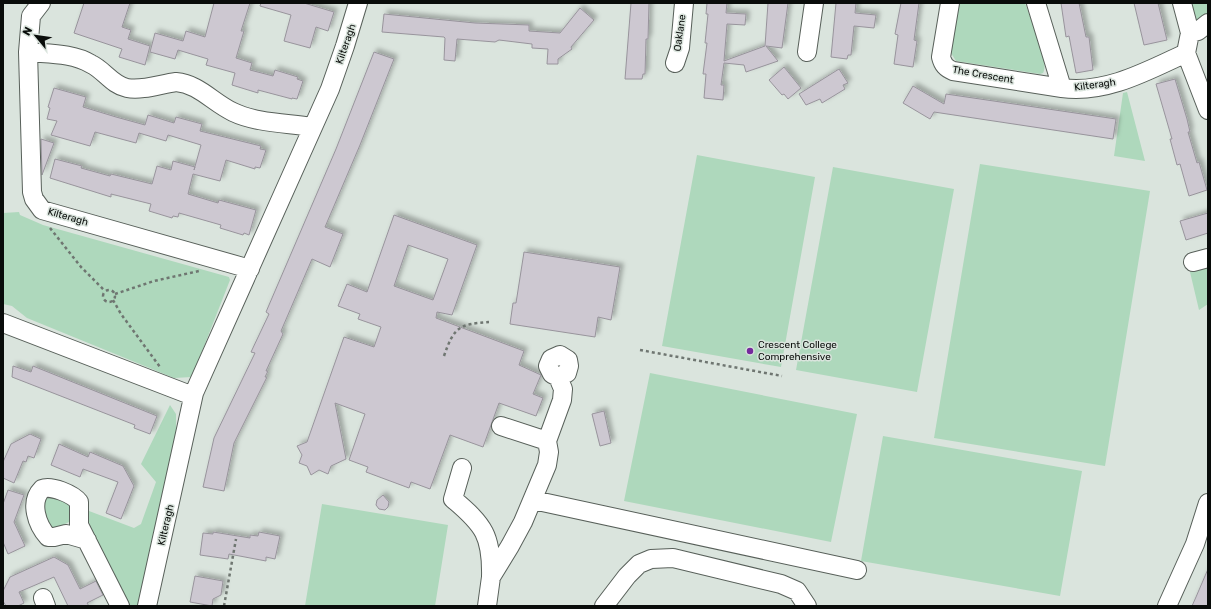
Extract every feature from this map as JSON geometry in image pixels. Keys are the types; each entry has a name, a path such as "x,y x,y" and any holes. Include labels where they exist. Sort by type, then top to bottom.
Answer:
{"street":[{"name":"Kilteragh","path":"41,3 31,16 28,52 32,192 34,199 42,210 250,269"},
{"name":"Kilteragh","path":"147,606 193,396 330,89 348,39 358,3"},
{"name":"Oaklane","path":"675,62 680,48 684,3"},
{"path":"807,52 814,3"},
{"name":"The Crescent","path":"950,3 941,57 946,68 954,71 1062,88"},
{"name":"Kilteragh","path":"1036,3 1062,88 1081,89 1116,83 1186,53"},
{"path":"1182,3 1190,33 1186,53 1208,108"},
{"path":"1190,33 1198,31 1208,23"},
{"path":"28,52 63,55 85,61 119,85 127,88 182,82 205,93 224,107 240,115 312,127"},
{"path":"3,323 193,396"},
{"path":"491,577 510,546 533,500 547,465 549,452 547,441 562,400 563,389 558,377"},
{"path":"501,426 547,441"},
{"path":"462,468 454,499 477,519 488,538 491,556 491,577 487,606"},
{"path":"533,500 857,570"},
{"path":"1167,606 1202,545 1208,503"},
{"path":"87,540 120,606"},
{"path":"604,606 627,576 639,564 651,559 673,558 781,584 796,591 807,606"}],"path":[{"path":"42,210 51,229 81,267 105,291"},
{"path":"115,294 154,281 204,270 219,260"},
{"path":"105,291 112,290 115,294"},
{"path":"105,291 103,295 104,300 109,302 113,300"},
{"path":"115,294 113,300 121,314 156,359 168,387"},
{"path":"444,356 455,332 460,326 488,322"},
{"path":"640,350 782,376"},
{"path":"224,606 236,539"}],"green space":[{"path":"958,3 1025,3 1042,50 1044,59 1043,73 1040,74 956,61 951,53"},
{"path":"1189,3 1208,3 1208,15 1197,22 1194,20"},
{"path":"1127,92 1145,161 1114,156 1123,93"},
{"path":"697,155 815,177 781,367 662,346"},
{"path":"980,164 1150,191 1105,466 934,438"},
{"path":"833,167 954,189 917,392 796,370"},
{"path":"19,212 20,215 43,225 229,277 230,280 192,377 174,378 27,318 12,306 3,304 3,213"},
{"path":"1208,266 1208,304 1199,310 1190,272"},
{"path":"650,373 857,414 831,542 624,501"},
{"path":"170,405 176,414 176,435 141,600 138,606 128,606 90,526 88,518 89,511 134,528 141,524 156,482 141,464"},
{"path":"883,436 1082,471 1060,596 861,561"},
{"path":"50,494 71,503 71,521 53,530 42,514 43,499"},
{"path":"322,504 448,525 435,606 305,606"}],"building":[{"path":"84,3 130,3 122,27 131,30 128,39 150,46 145,65 119,57 122,49 74,33"},
{"path":"214,3 250,3 241,31 244,31 236,58 252,63 250,70 273,76 275,70 298,77 297,79 303,81 297,99 258,90 258,93 232,85 235,73 206,65 208,59 178,50 175,59 150,52 155,33 183,41 186,31 205,37"},
{"path":"261,3 304,3 334,12 328,31 316,27 310,48 284,41 291,15 260,6"},
{"path":"631,3 649,3 645,74 643,74 642,79 625,79"},
{"path":"707,3 727,3 726,13 746,14 745,25 727,24 724,61 765,46 768,3 788,3 782,48 766,46 778,61 746,72 744,65 724,63 721,85 724,85 723,100 704,98 706,74 703,74 707,43 705,43 708,14 706,14"},
{"path":"836,3 856,3 855,13 876,15 874,28 854,26 851,55 848,55 847,59 831,57"},
{"path":"901,3 919,3 914,40 917,41 913,67 894,64 898,35 895,34"},
{"path":"1061,3 1079,3 1086,37 1089,37 1093,70 1076,73 1069,36 1066,37"},
{"path":"1134,3 1158,3 1167,40 1144,45"},
{"path":"580,8 594,20 571,47 572,49 558,59 558,64 547,64 548,49 532,48 532,44 499,40 495,42 457,39 455,61 444,60 444,37 382,32 384,14 475,23 529,25 529,31 560,33"},
{"path":"374,52 394,59 360,145 325,227 343,234 330,267 312,259 281,331 283,334 266,371 268,371 265,377 267,377 234,443 224,491 203,487 214,438 255,353 251,352 269,314 266,312 336,149"},
{"path":"784,67 801,88 788,99 784,94 782,95 769,80"},
{"path":"839,69 848,83 843,85 845,89 822,103 820,99 806,105 799,94"},
{"path":"1175,79 1187,119 1190,132 1188,132 1207,190 1189,196 1180,164 1177,165 1170,139 1172,139 1156,84"},
{"path":"913,86 944,104 946,94 1116,119 1113,139 934,112 930,119 903,103"},
{"path":"54,88 86,97 83,107 116,117 145,125 148,115 174,123 176,117 202,124 200,131 261,146 260,149 266,150 260,168 255,167 255,169 226,160 220,181 193,174 188,194 218,203 219,200 256,210 249,235 244,233 243,235 220,228 221,225 179,213 178,217 173,216 172,218 149,211 151,204 111,194 111,197 50,178 55,159 82,166 81,168 110,176 111,174 152,184 157,166 171,170 173,161 195,167 201,145 168,135 166,141 139,133 136,143 95,132 90,146 51,135 57,121 47,119 50,108 48,107"},
{"path":"41,139 54,143 42,175"},
{"path":"1208,213 1208,233 1186,240 1180,221"},
{"path":"394,215 477,245 452,315 437,312 436,318 524,351 519,365 541,375 533,394 543,398 536,416 499,403 483,447 450,435 430,489 411,482 409,488 366,472 368,467 349,460 365,414 335,403 346,459 331,466 328,474 319,470 311,475 307,466 299,463 302,455 297,446 307,442 344,337 374,347 381,327 358,319 360,314 338,306 347,284 367,292","holes":["408,245 448,259 433,300 394,286"]},
{"path":"524,252 620,267 611,320 598,317 595,337 510,324 513,303 516,303"},
{"path":"13,366 31,372 33,366 157,416 150,434 134,428 135,425 12,377"},
{"path":"604,411 611,443 600,446 592,414"},
{"path":"30,434 41,439 34,458 28,456 26,462 23,461 14,483 3,478 3,462 11,444"},
{"path":"59,444 88,457 90,452 123,466 134,486 121,519 106,513 118,482 83,469 80,477 51,465"},
{"path":"8,490 24,495 14,522 25,546 8,554 3,542 3,504"},
{"path":"383,495 389,502 388,507 385,510 379,509 376,505 377,500"},
{"path":"213,532 250,538 250,535 258,536 259,532 280,536 275,559 266,557 266,561 229,554 228,559 200,555 203,533 213,534"},
{"path":"54,557 68,565 80,589 96,581 103,595 87,603 89,606 68,606 54,577 19,592 24,603 18,606 6,606 3,601 3,591 10,577"},
{"path":"1208,569 1208,606 1192,606 1196,597"},
{"path":"195,576 223,581 221,595 213,599 212,606 190,602"}],"place":[{"name":"Crescent College Comprehensive","path":"750,351"}]}
